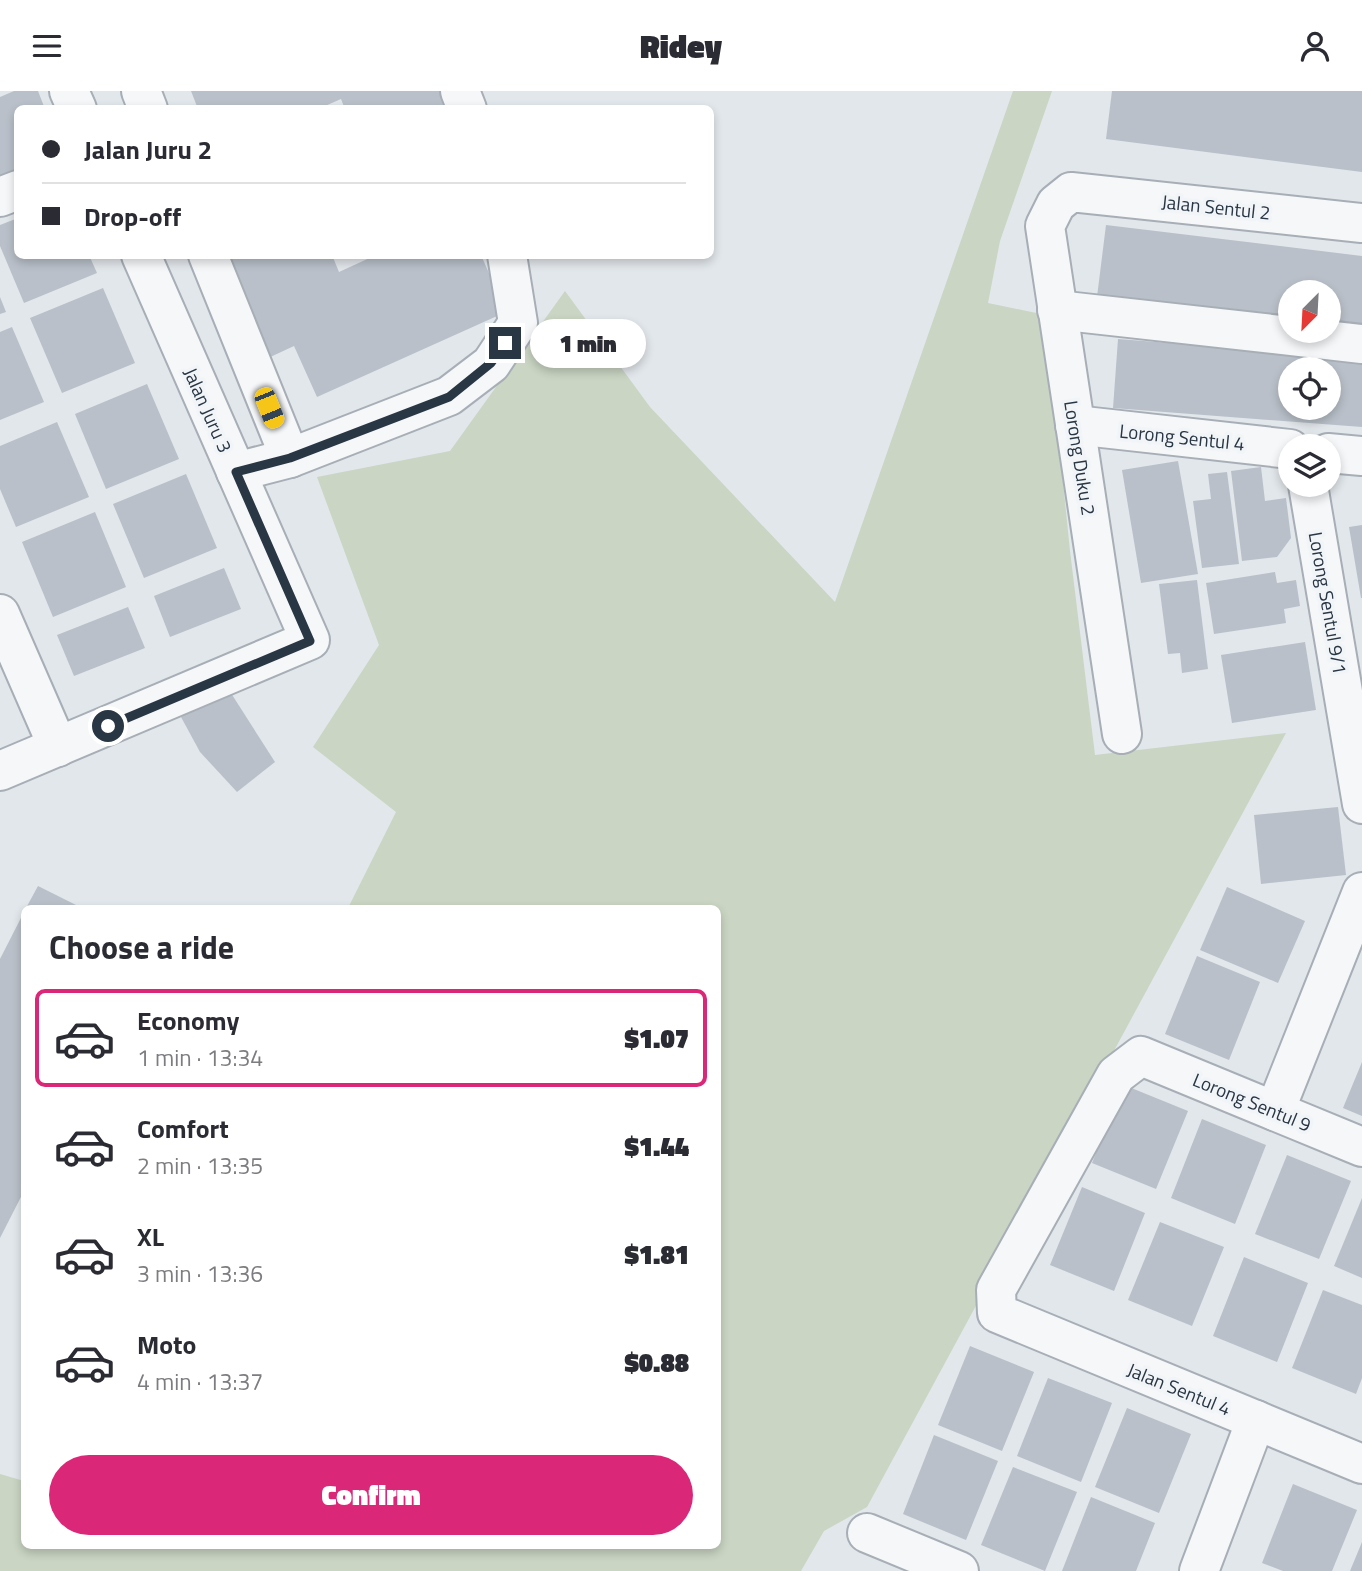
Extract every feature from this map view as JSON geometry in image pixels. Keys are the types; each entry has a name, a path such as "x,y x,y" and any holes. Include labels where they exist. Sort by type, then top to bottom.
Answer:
{"street":[{"name":"Jalan Sentul 2","path":"1071,192 1362,222"},
{"name":"Lorong Duku 2","path":"1071,192 1056,204 1045,226 1122,734"},
{"name":"Jalan Juru 3","path":"58,747 310,641 143,259"},
{"path":"210,259 290,458"},
{"path":"236,472 290,458 449,397 491,363 518,323 508,259"},
{"path":"1057,310 1362,344"},
{"name":"Lorong Sentul 4","path":"1074,425 1278,448"},
{"path":"1341,454 1362,456"},
{"name":"Lorong Sentul 9/1","path":"1310,497 1362,804"},
{"path":"0,614 58,747 0,771"},
{"path":"1275,1111 1362,892"},
{"name":"Lorong Sentul 9","path":"997,1314 996,1290 1042,1206 1116,1075 1141,1056 1362,1147"},
{"name":"Jalan Sentul 4","path":"997,1314 1362,1464"},
{"path":"1199,1571 1256,1420"},
{"path":"867,1533 959,1571"}],"green space":[{"path":"1013,91 1052,91 1000,241 988,303 1046,315 1070,551 1095,755 1286,733 867,1507 824,1531 801,1571 0,1571 0,1474 21,1480 21,1549 721,1549 721,905 350,905 396,812 313,747 379,645 317,477 450,451 565,291 650,407 835,602"}],"building":[{"path":"14,91 38,91 43,105 14,105 14,178 0,183 0,97"},
{"path":"191,91 449,91 454,105 343,105 341,99 327,105 196,105"},
{"path":"1112,91 1362,91 1362,172 1106,139"},
{"path":"14,220 14,259 91,259 97,273 24,303 0,246 0,225"},
{"path":"1106,225 1362,256 1362,328 1341,326 1341,280 1278,280 1278,319 1097,297"},
{"path":"221,259 334,259 339,272 367,259 483,259 506,312 317,397 294,346 266,359"},
{"path":"103,288 135,363 62,393 30,318"},
{"path":"0,297 6,312 0,314"},
{"path":"12,327 44,402 0,420 0,332"},
{"path":"1118,339 1362,358 1362,427 1113,408"},
{"path":"147,384 179,459 106,489 75,414"},
{"path":"57,422 89,497 16,527 0,489 0,446"},
{"path":"1178,461 1198,574 1141,583 1122,470"},
{"path":"1261,467 1265,501 1286,498 1291,538 1277,557 1242,561 1231,471"},
{"path":"1227,472 1239,564 1202,568 1193,501 1211,499 1208,474"},
{"path":"186,474 217,548 144,578 113,504"},
{"path":"95,512 126,587 53,617 22,542"},
{"path":"1362,525 1362,598 1361,598 1349,527"},
{"path":"224,568 241,609 170,637 154,596"},
{"path":"1275,572 1277,583 1296,580 1300,606 1284,609 1286,623 1214,634 1206,583"},
{"path":"1197,580 1208,669 1182,673 1180,653 1168,654 1159,584"},
{"path":"128,607 145,648 74,676 57,635"},
{"path":"1305,642 1316,710 1232,723 1221,655"},
{"path":"229,690 275,762 237,792 200,752 181,717"},
{"path":"1338,807 1346,875 1261,884 1254,815"},
{"path":"38,886 76,905 28,905"},
{"path":"1227,887 1305,921 1278,983 1200,950"},
{"path":"21,918 21,1197 0,1238 0,959"},
{"path":"1197,956 1260,982 1229,1060 1165,1034"},
{"path":"1362,1062 1362,1116 1343,1108"},
{"path":"1124,1085 1188,1111 1156,1189 1092,1163"},
{"path":"1202,1119 1266,1145 1235,1224 1171,1198"},
{"path":"1287,1155 1351,1181 1319,1259 1255,1234"},
{"path":"1082,1187 1145,1213 1114,1291 1050,1265"},
{"path":"1362,1198 1362,1278 1334,1266"},
{"path":"1160,1222 1224,1247 1192,1326 1128,1300"},
{"path":"1244,1257 1308,1283 1277,1362 1213,1336"},
{"path":"1323,1290 1362,1305 1362,1378 1356,1394 1292,1368"},
{"path":"970,1346 1034,1372 1002,1451 938,1425"},
{"path":"1048,1378 1112,1403 1081,1482 1017,1456"},
{"path":"1127,1408 1191,1434 1159,1513 1095,1487"},
{"path":"934,1435 998,1461 966,1540 903,1514"},
{"path":"1013,1467 1077,1492 1045,1571 981,1545"},
{"path":"1293,1484 1357,1510 1332,1571 1283,1571 1262,1563"},
{"path":"1091,1497 1155,1523 1136,1571 1062,1571"},
{"path":"1362,1542 1362,1571 1350,1571"}],"route":[{"path":"108,726 310,641 236,472 290,458 449,397 491,363 505,343"}]}
